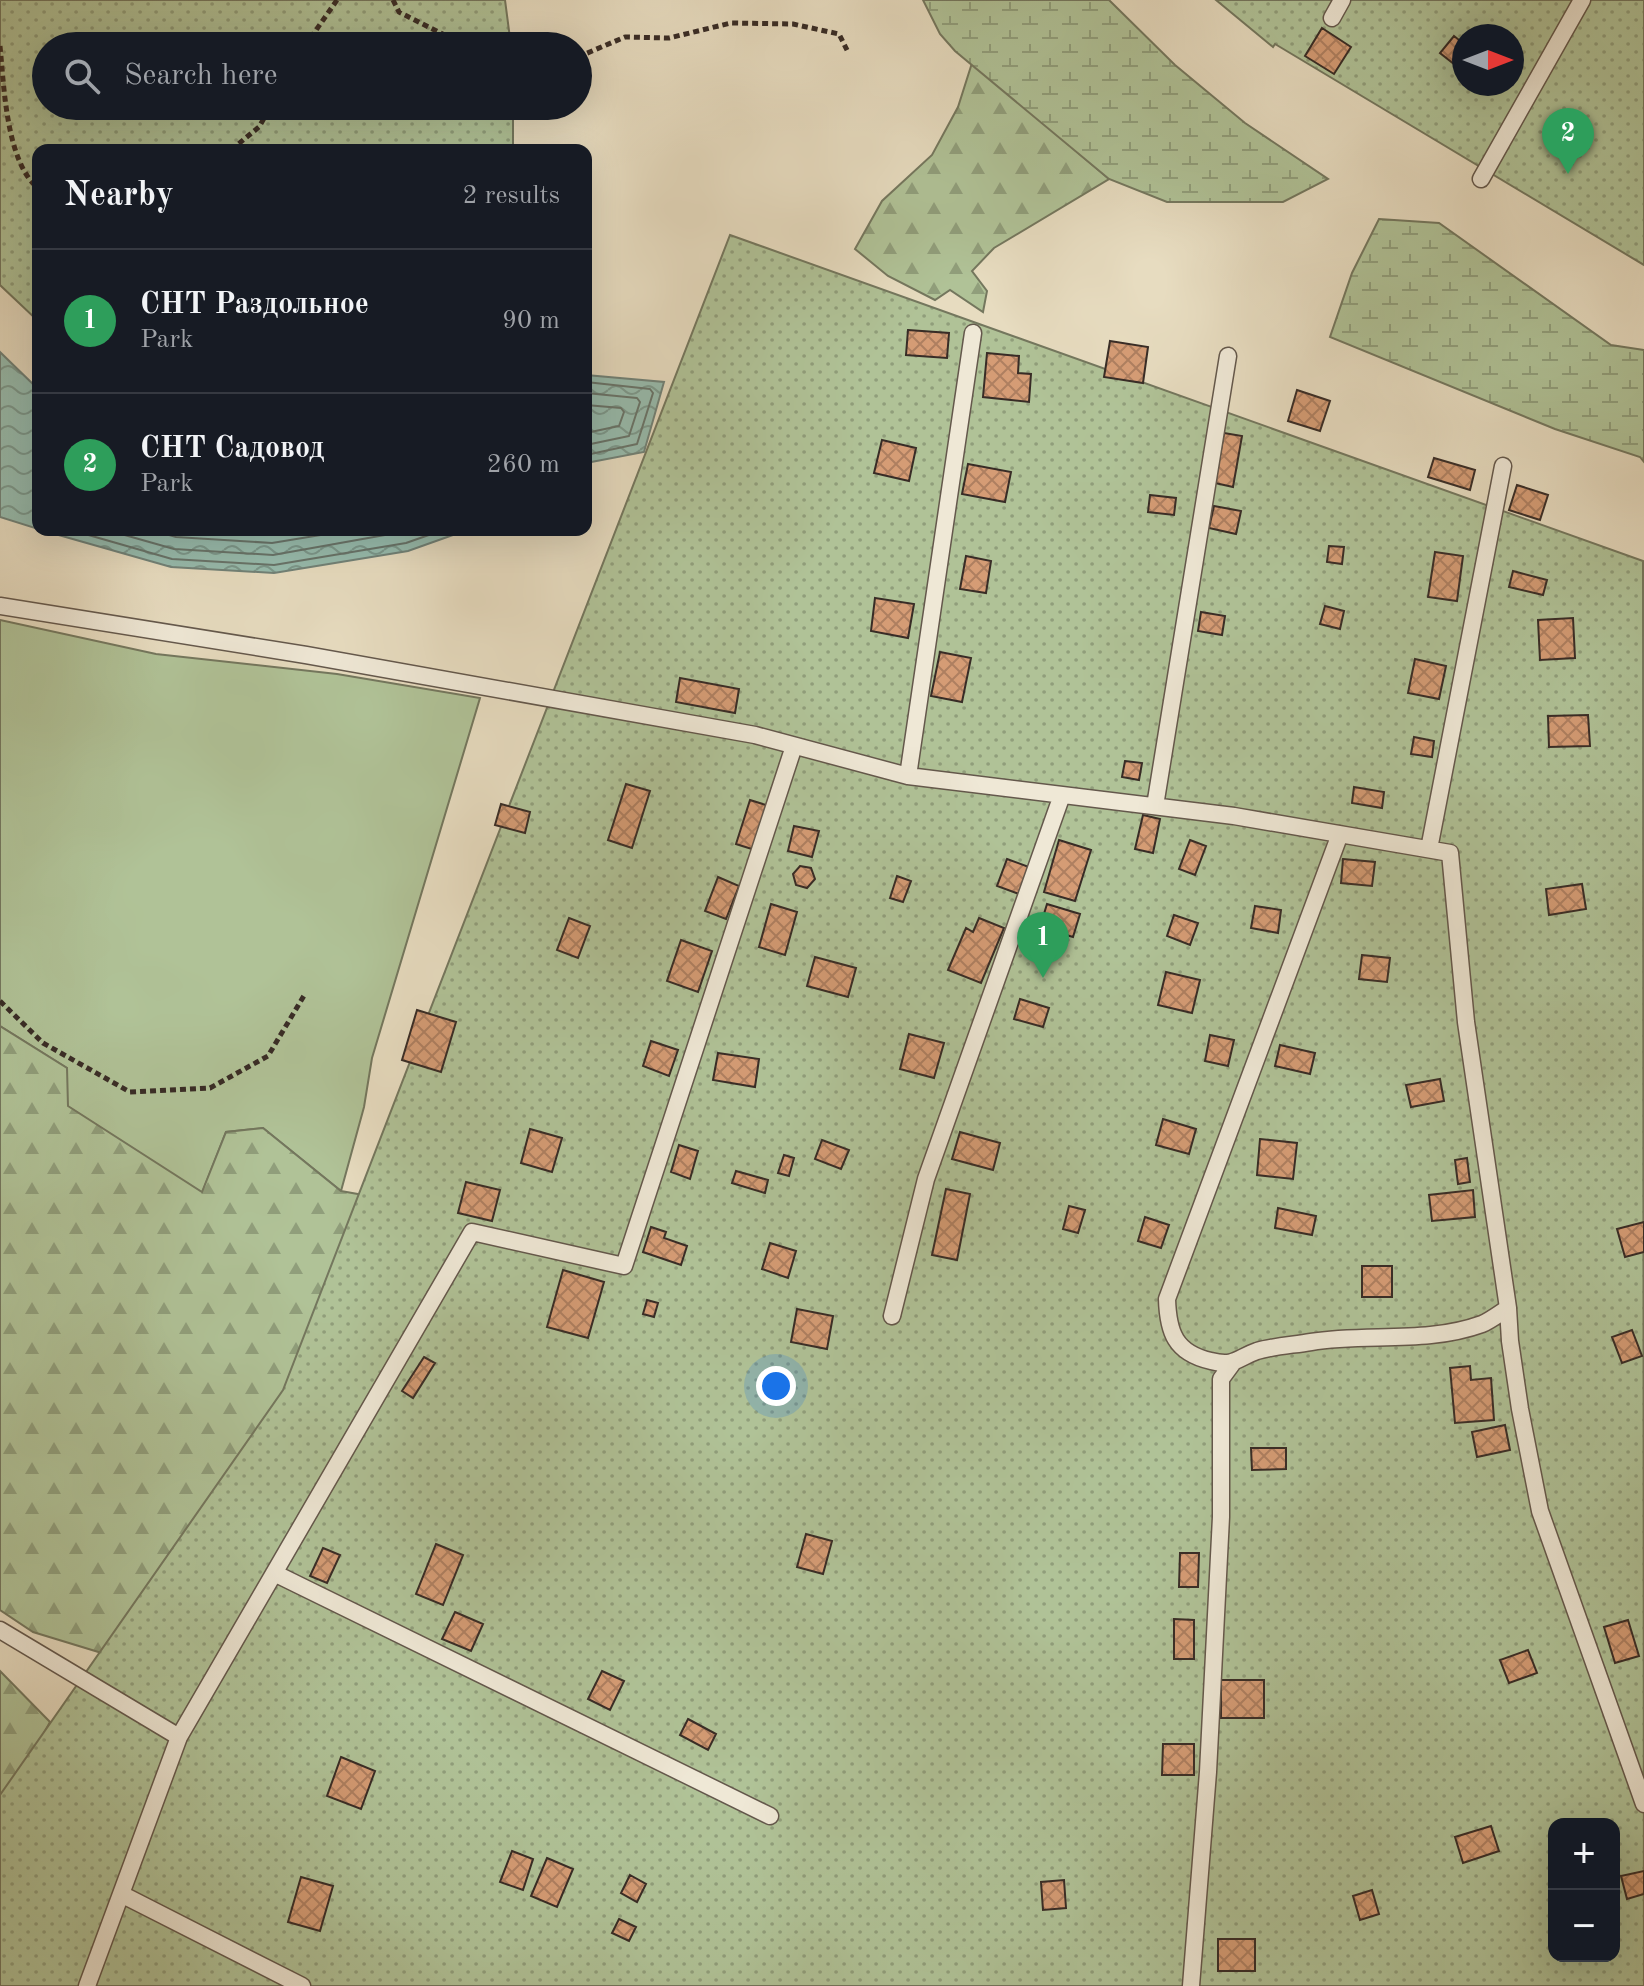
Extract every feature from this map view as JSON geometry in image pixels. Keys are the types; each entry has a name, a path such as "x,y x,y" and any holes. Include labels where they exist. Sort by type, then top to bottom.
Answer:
{"lane":[{"path":"1332,18 1342,0"},
{"path":"1481,179 1582,0"},
{"path":"908,776 973,333"},
{"path":"1155,806 1228,356"},
{"path":"1429,849 1503,466"},
{"path":"0,606 321,658 755,735 908,776 1155,806 1450,853 1466,1022 1520,1409 1540,1511 1644,1804"},
{"path":"87,1986 179,1737 472,1232 624,1266 794,746"},
{"path":"892,1316 926,1179 1062,795"},
{"path":"1232,1364 1208,1361 1182,1348 1168,1327 1167,1299 1340,834"},
{"path":"1191,1986 1208,1772 1221,1517 1221,1379 1232,1364 1257,1351 1309,1343 1405,1338 1483,1323 1508,1308"},
{"path":"274,1573 770,1816"},
{"path":"0,1630 179,1737"},
{"path":"121,1894 302,1986"}],"path":[{"path":"315,32 337,0"},
{"path":"393,0 399,12 438,32"},
{"path":"592,51 625,37 669,38 731,23 793,24 839,34 848,52"},
{"path":"0,46 7,123 28,180 32,183"},
{"path":"238,144 263,120"},
{"path":"0,1001 43,1043 130,1092 210,1088 268,1056 305,994"}],"green space":[{"path":"0,0 505,0 509,32 32,32 32,120 513,120 513,144 32,144 32,315 0,285"},
{"path":"923,0 1109,0 1175,65 1245,123 1328,179 1283,202 1167,202 1109,179 955,51 940,34"},
{"path":"1216,0 1644,0 1644,265 1275,44 1273,47"},
{"path":"972,63 1109,179 994,248 972,271 987,291 983,312 950,290 935,300 888,276 855,249 882,201 932,155 958,107"},
{"path":"1379,219 1439,223 1611,345 1644,350 1644,462 1640,457 1555,429 1330,337 1352,273"},
{"path":"730,235 1643,561 1644,1986 0,1986 0,1795 283,1390"},
{"path":"0,620 156,654 337,674 480,698 372,1058 364,1107 341,1191 263,1128 226,1132 202,1193 67,1106 67,1068 0,1026"},
{"path":"0,1026 67,1068 68,1106 202,1192 226,1132 263,1128 341,1191 386,1199 164,1672 33,1632 0,1610"},
{"path":"0,1671 50,1722 0,1813"}],"water":[{"path":"0,352 32,383 32,527 0,517"},
{"path":"592,376 664,382 644,452 592,462"},
{"path":"62,536 450,536 408,551 274,573 171,567"}],"building":[{"path":"1322,28 1351,47 1334,74 1305,56"},
{"path":"1452,38 1452,62 1440,53"},
{"path":"908,330 949,333 947,358 906,355"},
{"path":"1110,341 1148,347 1143,383 1104,377"},
{"path":"987,353 1019,356 1018,373 1031,374 1029,402 983,397"},
{"path":"1297,390 1330,401 1320,431 1288,421"},
{"path":"1224,433 1242,436 1233,487 1215,483"},
{"path":"882,440 916,448 909,481 874,473"},
{"path":"1434,458 1475,470 1470,490 1428,477"},
{"path":"968,464 1011,472 1005,502 962,494"},
{"path":"1517,485 1548,495 1540,520 1509,510"},
{"path":"1150,495 1176,498 1174,515 1148,512"},
{"path":"1214,506 1241,511 1236,534 1209,528"},
{"path":"1329,546 1344,547 1342,564 1327,562"},
{"path":"1435,552 1463,556 1457,601 1428,597"},
{"path":"966,556 991,561 986,593 960,589"},
{"path":"1513,571 1547,580 1543,595 1509,587"},
{"path":"875,598 914,604 908,638 871,631"},
{"path":"1325,606 1344,611 1340,629 1320,624"},
{"path":"1201,612 1225,616 1222,635 1198,631"},
{"path":"1573,618 1575,658 1540,660 1538,620"},
{"path":"940,652 971,658 962,702 931,696"},
{"path":"1415,659 1446,666 1439,699 1408,693"},
{"path":"680,678 739,689 735,713 676,702"},
{"path":"1588,715 1590,746 1549,747 1548,716"},
{"path":"1414,737 1434,741 1432,757 1411,754"},
{"path":"1125,761 1142,763 1139,780 1122,777"},
{"path":"626,784 650,791 632,848 608,840"},
{"path":"1354,787 1384,792 1382,808 1352,803"},
{"path":"750,800 769,806 755,850 736,844"},
{"path":"501,804 530,812 525,833 495,825"},
{"path":"1143,815 1160,819 1153,853 1135,849"},
{"path":"794,826 819,831 812,857 788,851"},
{"path":"1059,840 1091,850 1075,901 1044,892"},
{"path":"1190,840 1206,846 1195,875 1179,869"},
{"path":"1007,859 1029,867 1019,894 997,886"},
{"path":"1343,859 1375,862 1372,886 1341,883"},
{"path":"800,866 811,868 815,879 807,888 796,885 793,874"},
{"path":"897,876 911,881 903,902 890,898"},
{"path":"718,877 739,886 726,919 705,911"},
{"path":"1582,884 1586,909 1549,915 1546,889"},
{"path":"771,904 797,912 785,955 759,947"},
{"path":"1047,904 1080,914 1073,937 1040,927"},
{"path":"1255,906 1281,910 1278,933 1251,928"},
{"path":"1174,915 1198,923 1190,945 1167,936"},
{"path":"569,918 590,926 578,958 557,950"},
{"path":"979,918 1004,928 981,983 948,970 966,928 973,932"},
{"path":"681,940 712,951 698,992 667,981"},
{"path":"1362,955 1390,958 1387,982 1359,979"},
{"path":"815,957 856,968 848,997 807,986"},
{"path":"1166,972 1200,980 1192,1013 1158,1005"},
{"path":"1020,999 1049,1008 1043,1027 1014,1019"},
{"path":"417,1010 456,1022 441,1072 402,1060"},
{"path":"909,1034 944,1043 934,1078 900,1069"},
{"path":"1210,1035 1234,1040 1228,1066 1205,1061"},
{"path":"651,1041 678,1050 669,1076 643,1066"},
{"path":"1280,1045 1315,1053 1310,1074 1275,1066"},
{"path":"718,1053 759,1059 755,1087 713,1080"},
{"path":"1440,1079 1444,1101 1411,1107 1406,1085"},
{"path":"1163,1119 1196,1129 1189,1154 1156,1145"},
{"path":"530,1129 562,1138 552,1172 521,1163"},
{"path":"960,1132 1000,1143 993,1170 952,1159"},
{"path":"1260,1139 1297,1143 1293,1179 1257,1175"},
{"path":"822,1140 849,1150 841,1169 815,1159"},
{"path":"679,1145 698,1151 690,1179 671,1172"},
{"path":"784,1155 794,1158 789,1176 778,1173"},
{"path":"1467,1158 1470,1182 1458,1184 1455,1160"},
{"path":"736,1171 768,1180 765,1193 732,1183"},
{"path":"466,1182 500,1190 492,1221 458,1213"},
{"path":"946,1189 970,1194 957,1260 932,1255"},
{"path":"1473,1190 1475,1217 1432,1221 1429,1195"},
{"path":"1069,1206 1085,1210 1078,1233 1063,1229"},
{"path":"1278,1208 1316,1216 1312,1235 1275,1228"},
{"path":"1145,1217 1169,1225 1161,1248 1138,1241"},
{"path":"1644,1222 1644,1252 1625,1257 1617,1229"},
{"path":"651,1227 666,1232 664,1238 687,1246 681,1265 643,1252"},
{"path":"770,1243 796,1251 788,1278 762,1269"},
{"path":"1362,1266 1392,1266 1392,1297 1362,1297"},
{"path":"563,1270 604,1282 588,1338 547,1327"},
{"path":"647,1300 658,1303 654,1317 643,1314"},
{"path":"797,1309 833,1316 827,1349 791,1342"},
{"path":"1632,1330 1642,1356 1622,1363 1612,1337"},
{"path":"424,1357 435,1363 413,1398 402,1391"},
{"path":"1470,1366 1471,1380 1491,1378 1494,1420 1455,1423 1450,1368"},
{"path":"1505,1425 1510,1450 1477,1457 1472,1432"},
{"path":"1251,1448 1286,1448 1286,1469 1252,1470"},
{"path":"806,1534 832,1541 823,1574 797,1567"},
{"path":"436,1544 463,1555 443,1605 416,1594"},
{"path":"323,1548 340,1555 327,1583 310,1576"},
{"path":"1180,1553 1199,1553 1198,1587 1179,1587"},
{"path":"455,1612 483,1624 471,1651 442,1639"},
{"path":"1174,1619 1194,1620 1194,1659 1174,1659"},
{"path":"1628,1620 1639,1656 1615,1663 1604,1627"},
{"path":"1528,1650 1537,1673 1509,1683 1500,1660"},
{"path":"602,1671 624,1681 610,1710 588,1699"},
{"path":"1221,1680 1264,1680 1264,1718 1221,1718"},
{"path":"688,1719 716,1734 708,1750 680,1735"},
{"path":"1163,1744 1194,1744 1194,1775 1162,1775"},
{"path":"341,1757 375,1771 361,1809 327,1796"},
{"path":"1491,1826 1499,1851 1463,1863 1455,1837"},
{"path":"512,1851 533,1859 523,1890 500,1882"},
{"path":"547,1858 573,1869 557,1907 531,1896"},
{"path":"1644,1871 1644,1894 1627,1899 1621,1876"},
{"path":"630,1875 646,1884 637,1902 621,1893"},
{"path":"301,1877 333,1886 320,1931 288,1922"},
{"path":"1064,1880 1066,1908 1043,1910 1041,1882"},
{"path":"1372,1890 1379,1914 1360,1920 1353,1896"},
{"path":"619,1919 636,1927 629,1941 612,1933"},
{"path":"1218,1939 1255,1939 1255,1971 1218,1971"}],"place":[{"name":"СНТ Садовод","path":"1568,174"},
{"name":"СНТ Раздольное","path":"1043,978"}]}
